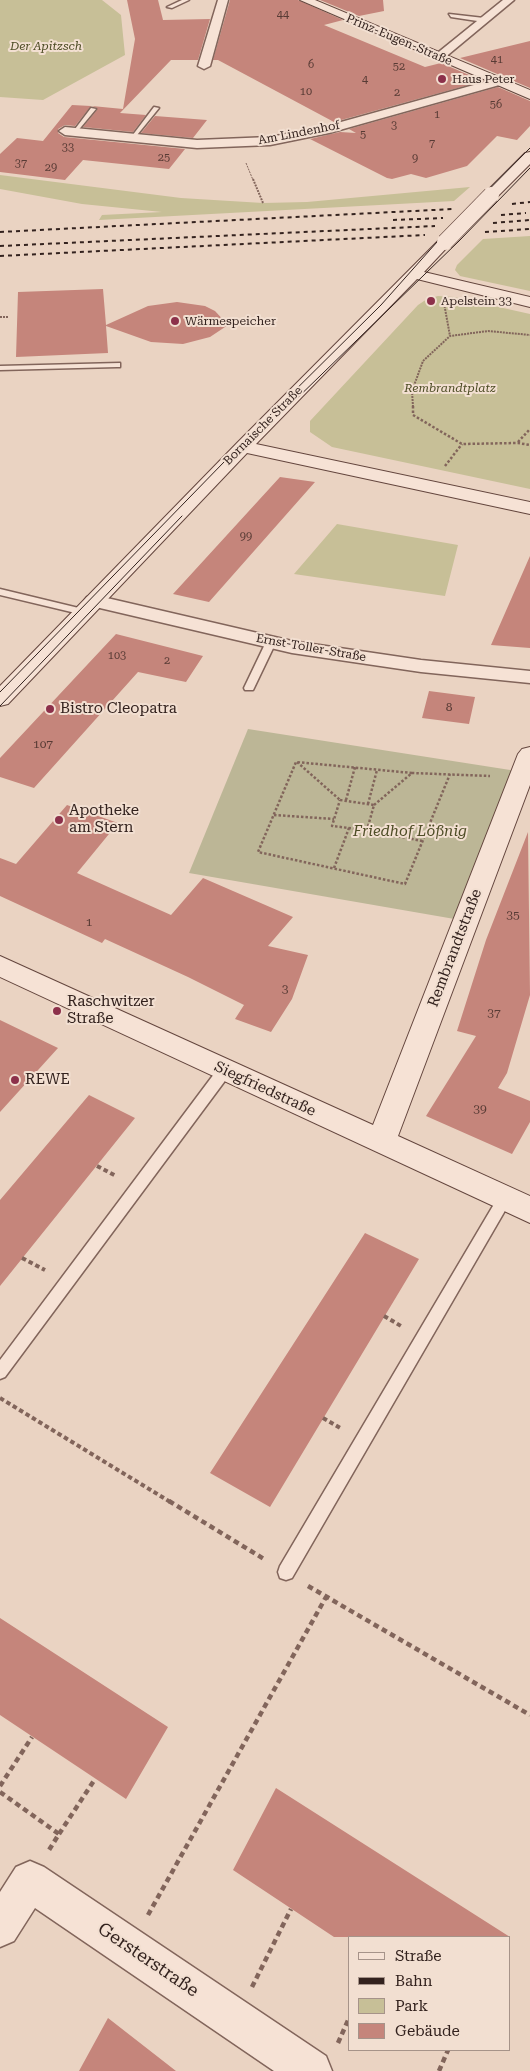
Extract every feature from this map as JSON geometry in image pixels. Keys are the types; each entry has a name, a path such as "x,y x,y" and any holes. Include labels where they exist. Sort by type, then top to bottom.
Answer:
{"main road":[{"name":"Prinz-Eugen-Straße","path":"306,0 526,95"},
{"name":"Bornaische Straße","path":"0,699 243,447 530,156"},
{"path":"410,279 440,290 523,301"},
{"path":"410,279 523,301"},
{"path":"243,447 530,508"},
{"name":"Rembrandtstraße","path":"381,1142 530,754"},
{"name":"Siegfriedstraße","path":"0,966 530,1210"}],"street":[{"path":"204,66 223,0"},
{"path":"439,57 509,0"},
{"name":"Am Lindenhof","path":"69,132 197,144 270,141 324,130 499,82"},
{"name":"Ernst-Toller-Straße","path":"89,606 270,642 420,666 530,678"},
{"path":"0,1926 30,1880"},
{"name":"Gersterstraße","path":"30,1880 311,2071"}],"lane":[{"path":"170,7 186,0"},
{"path":"451,15 484,20"},
{"path":"131,139 156,108"},
{"path":"69,132 94,109"},
{"path":"0,368 117,365"},
{"path":"0,592 89,606"},
{"path":"248,688 270,642"},
{"path":"0,1372 225,1070"},
{"path":"286,1572 505,1198"}],"path":[{"path":"440,290 443,296 450,336"},
{"path":"0,317 9,317"},
{"path":"530,335 488,331 450,336 423,361 412,391 413,415 462,444 518,442 530,445"},
{"path":"518,442 530,429"},
{"path":"296,762 412,773 480,774"},
{"path":"296,762 340,800 374,805"},
{"path":"296,762 258,852 405,884 450,774"},
{"path":"346,800 355,768"},
{"path":"368,804 377,770"},
{"path":"367,830 374,805 412,773"},
{"path":"340,800 332,826 367,830 422,841"},
{"path":"274,815 334,819"},
{"path":"334,868 349,828"},
{"path":"0,1398 326,1597 530,1715"},
{"path":"130,1948 326,1597"},
{"path":"0,1786 32,1737"},
{"path":"30,1880 95,1778"},
{"path":"0,1792 59,1834"},
{"path":"236,2020 291,1909"},
{"path":"439,2071 448,2051"}],"green space":[{"name":"Der Apitzsch","path":"0,0 102,0 121,15 125,55 43,100 0,97"},
{"path":"0,175 181,198 263,203 307,202 470,187 454,201 99,220 102,215 162,212 82,204 0,189"},
{"path":"530,236 530,291 460,276 455,270 457,265 483,239"},
{"name":"Rembrandtplatz","path":"438,296 454,297 530,314 530,489 332,447 310,432 310,421 418,305 427,299"},
{"path":"337,524 458,545 445,596 294,574"},
{"name":"Friedhof Lößnig","path":"248,729 523,772 466,921 189,873"}],"building":[{"path":"127,0 158,0 163,20 210,19 198,60 171,60 120,113 146,115 133,132 83,127 97,110 97,108 92,106 123,109 135,39"},
{"path":"230,0 298,0 343,20 324,25 425,67 441,63 483,81 334,122 218,60 213,60"},
{"path":"320,0 383,0 384,11 359,16"},
{"path":"530,41 530,88 460,58"},
{"path":"498,87 530,101 530,126 517,140 497,136 467,166 426,178 411,174 392,179 387,178 310,139 340,132 356,133 349,129"},
{"path":"72,105 91,106 75,126 65,125 58,129 58,133 64,137 185,149 169,169 83,160 65,180 0,172 0,154 17,138 43,141"},
{"path":"155,116 207,120 193,138 141,133"},
{"path":"103,289 106,325 148,306 177,302 205,306 215,311 228,325 210,337 183,344 151,342 106,326 108,353 16,357 18,292"},
{"path":"280,477 315,482 209,602 173,594"},
{"path":"530,556 530,648 491,645"},
{"path":"116,634 203,656 186,682 138,672 34,788 0,777 0,758"},
{"path":"429,691 475,697 469,724 422,718"},
{"path":"67,805 118,823 77,873 171,915 203,878 293,917 268,946 308,955 292,999 271,1032 235,1019 244,1005 105,939 102,943 0,896 0,858 16,864"},
{"path":"528,832 530,995 507,1073 498,1088 530,1101 530,1122 512,1154 426,1116 476,1036 457,1031 486,940"},
{"name":"REWE","path":"0,1020 58,1048 0,1112"},
{"path":"89,1095 135,1118 0,1286 0,1200"},
{"path":"365,1233 419,1259 270,1507 210,1473"},
{"path":"0,1618 168,1727 126,1799 0,1715"},
{"path":"276,1788 508,1936 334,1937 233,1870"},
{"path":"108,2018 176,2071 79,2071"}],"tram line":[{"path":"0,692 262,423 381,305 437,242 530,148"},
{"path":"287,408 459,241 530,168"},
{"path":"0,706 182,516"}],"railway":[{"path":"512,204 530,202"},
{"path":"0,232 453,209"},
{"path":"501,215 526,213"},
{"path":"393,220 443,218"},
{"path":"493,223 530,220"},
{"path":"0,246 435,226"},
{"path":"485,232 530,229"},
{"path":"0,256 425,235"}],"place":[{"name":"Haus Peter","path":"442,79"},
{"name":"Apelstein 33","path":"431,301"},
{"name":"Wärmespeicher","path":"175,321"},
{"name":"Bistro Cleopatra","path":"50,709"},
{"name":"Apotheke am Stern","path":"59,820"},
{"name":"Raschwitzer Straße","path":"57,1011"},
{"name":"REWE","path":"15,1080"}]}
